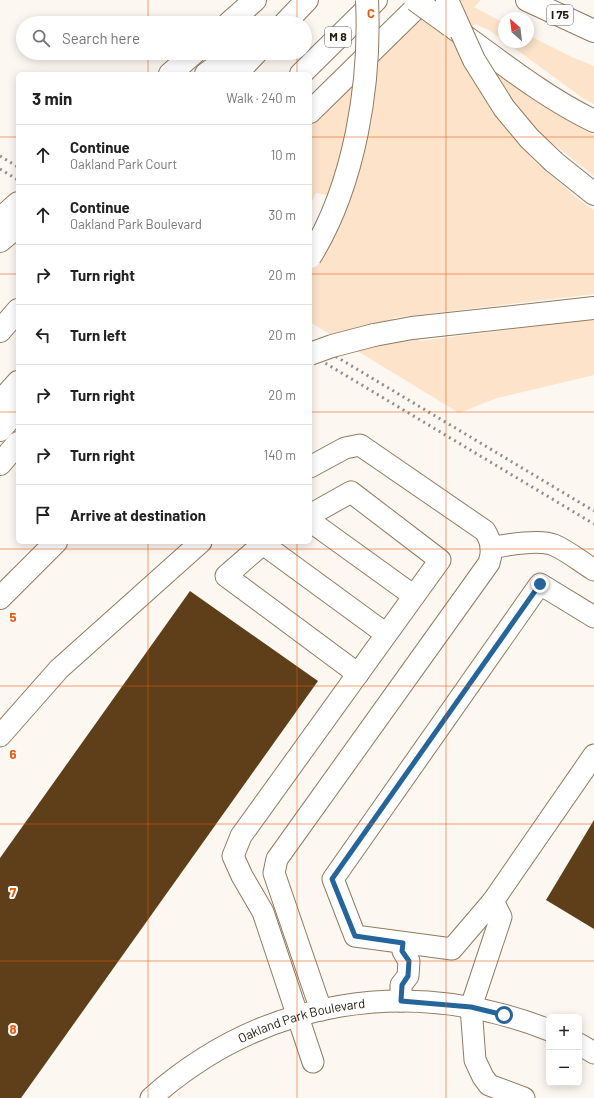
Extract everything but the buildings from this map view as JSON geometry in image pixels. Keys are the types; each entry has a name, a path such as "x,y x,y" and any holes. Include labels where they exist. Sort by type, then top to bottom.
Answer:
{"main road":[{"path":"237,16 255,0"},
{"path":"312,254 320,241 335,204 356,137 368,48 367,0"},
{"name":"M 8","path":"303,72 376,0"},
{"path":"415,0 550,97 594,122"},
{"path":"312,110 424,0"},
{"path":"447,0 474,60 504,108 529,138 554,162 594,194"},
{"name":"I 75","path":"527,0 594,31"},
{"path":"286,16 305,2"},
{"path":"292,16 305,2"},
{"path":"172,72 186,60"},
{"path":"209,72 225,60"},
{"path":"238,72 249,60"},
{"path":"0,241 13,214"},
{"path":"312,353 332,346 374,335 412,328 594,308"},
{"path":"0,331 16,312"},
{"path":"0,402 16,384"},
{"path":"0,430 16,411"},
{"path":"0,464 16,445"},
{"path":"0,598 53,546"}],"street":[{"path":"312,466 345,448 360,446 485,531 492,548 489,563 277,859 274,873 321,1010"},
{"path":"312,513 351,492 440,560 241,836 233,856 242,876 263,912 313,1062"},
{"path":"312,522 414,596"},
{"path":"492,548 506,545 537,543 553,545 594,570"},
{"path":"0,736 59,669 199,544"},
{"path":"263,544 226,576 358,674"},
{"path":"265,544 386,634"},
{"path":"594,617 540,584 332,879 355,936 403,947 452,949 492,901 594,754"},
{"path":"492,901 501,917 471,1007 475,1060 483,1077 489,1085 524,1098"},
{"path":"401,993 395,976 395,961 403,947"},
{"name":"Oakland Park Boulevard","path":"150,1098 198,1061 264,1027 298,1015 366,1002 401,993 504,1015 546,1029"},
{"path":"582,1046 594,1053"}],"shaded area":[{"path":"438,0 481,0 474,7 498,20 498,37 489,30 475,24 461,42 556,114 594,135 594,176 547,139 530,157 583,203 594,210 594,294 392,318 420,341 594,319 594,375 497,398 459,413 312,323 312,267 348,199 316,193 312,202 312,125"},
{"path":"534,38 574,58 594,66 594,104 584,99 514,48 534,48"}],"railway":[{"path":"0,156 16,166"},
{"path":"0,169 16,179"},
{"path":"312,342 594,511"},
{"path":"312,355 594,524"}],"route":[{"path":"504,1015 471,1007 401,1001 402,985 408,976 409,961 402,951 403,943 355,936 332,879 540,584"}]}
